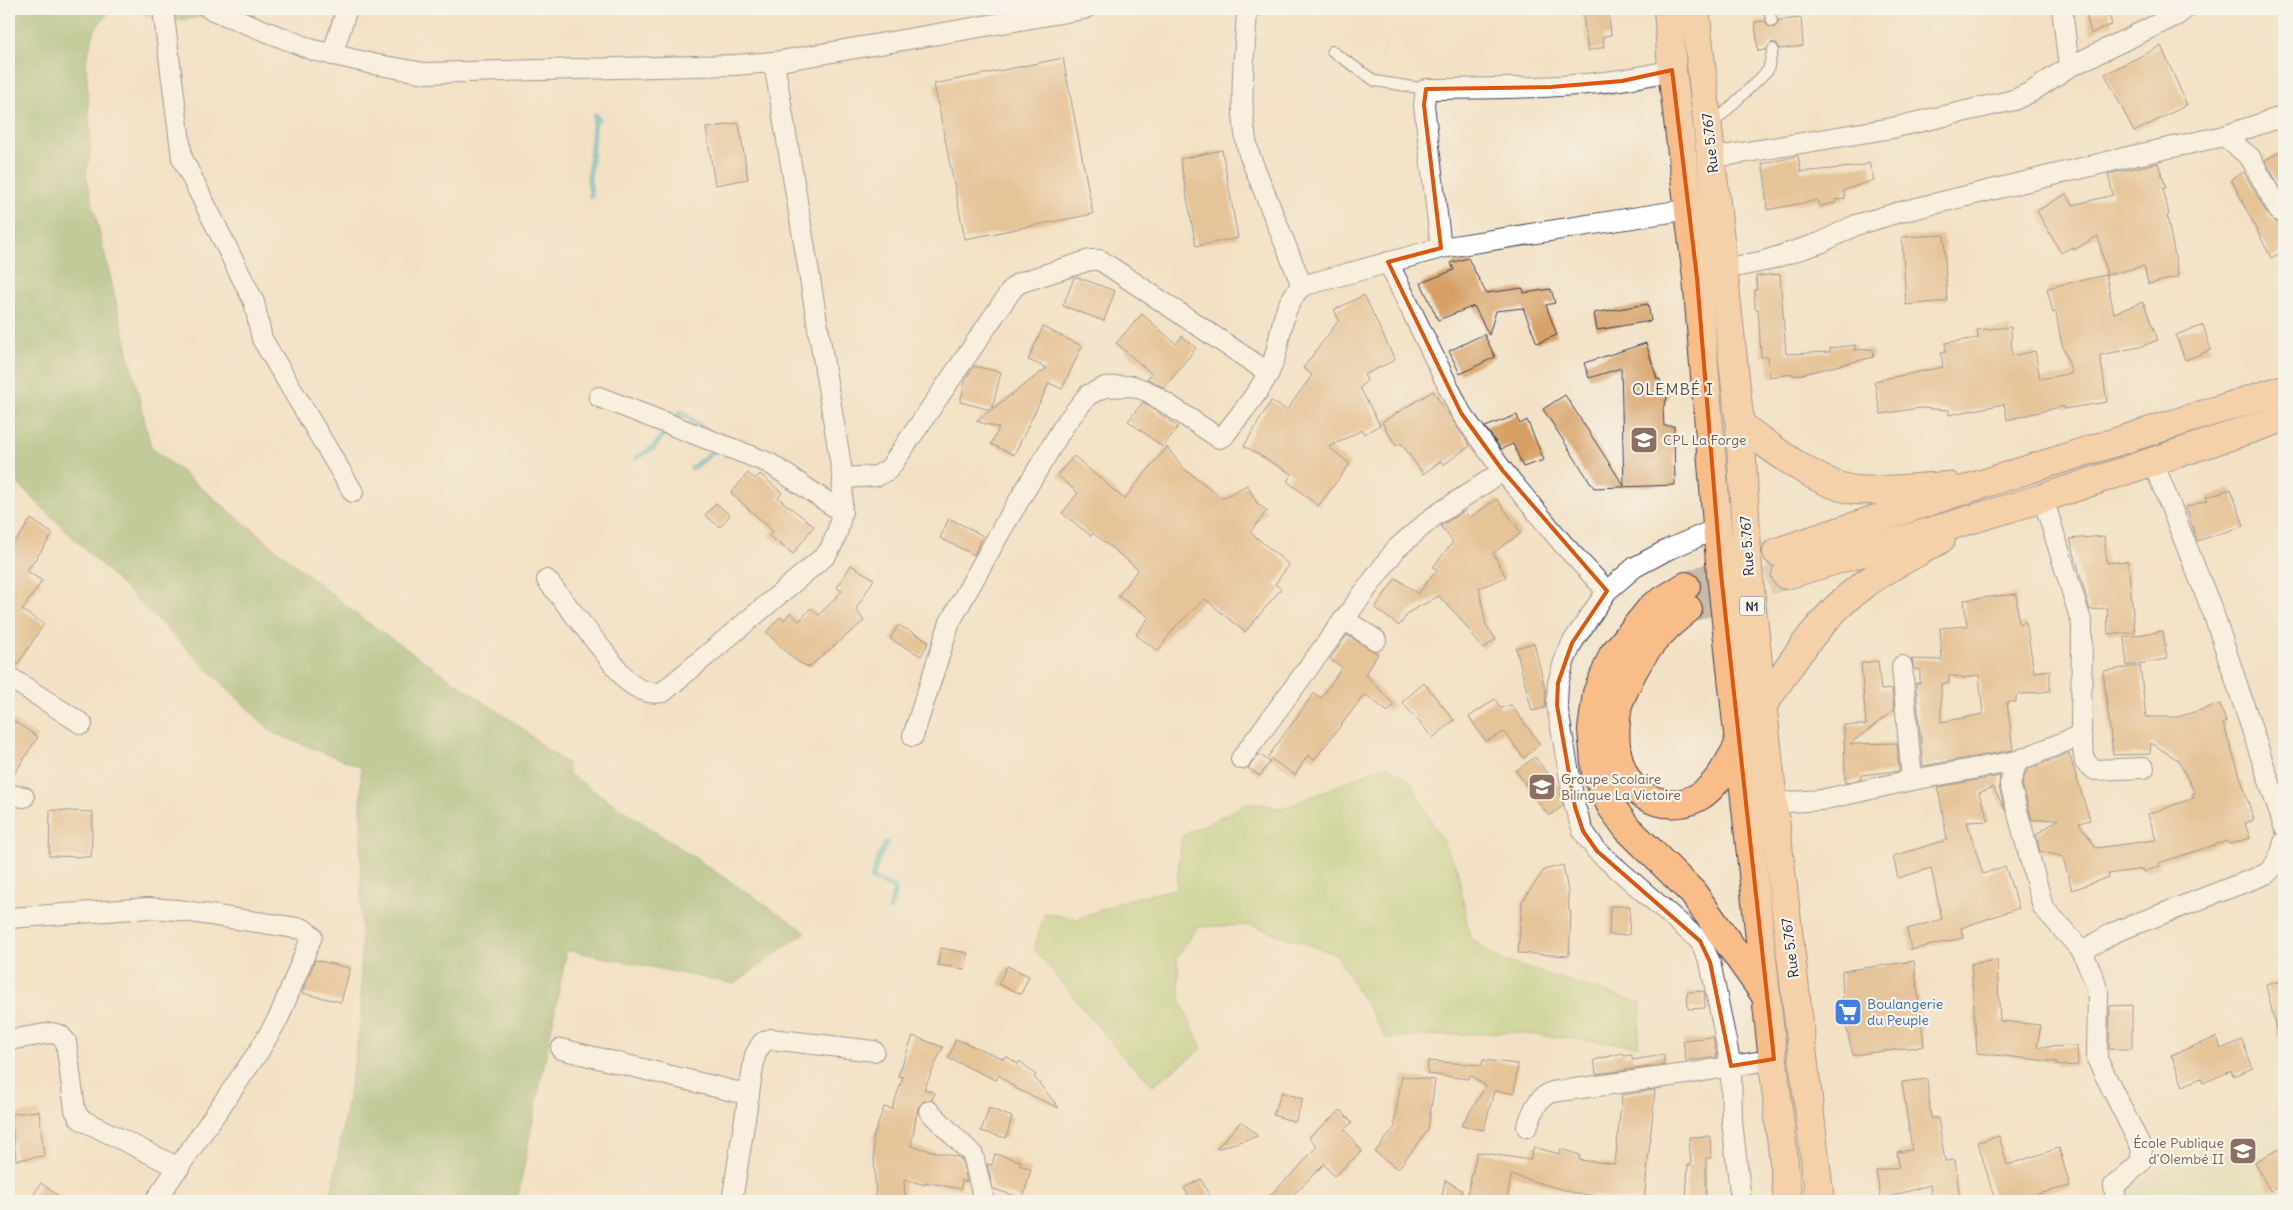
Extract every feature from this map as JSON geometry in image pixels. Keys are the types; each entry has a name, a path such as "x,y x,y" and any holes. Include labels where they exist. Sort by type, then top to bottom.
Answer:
{"highway":[{"name":"N1","path":"1668,9 1672,70 1690,209 1739,745 1768,998 1788,1201"},
{"name":"Rue 5.767","path":"1695,9 1740,426 1748,570 1820,1201"},
{"path":"2284,389 1982,484 1781,564 1987,514 2043,498 2284,418"},
{"path":"1740,426 1796,465 1822,479 1856,490 1982,484"},
{"path":"1763,705 1800,648 1835,608 1874,577 1987,514"},
{"path":"1739,745 1721,775 1701,796 1683,802 1663,804 1649,798 1636,790 1623,773 1615,742 1618,704 1636,664 1687,597 1652,607 1613,655 1597,693 1592,730 1596,773 1611,806 1627,828 1693,893 1768,998"}],"street":[{"path":"163,9 182,158 254,302 262,339 353,492"},
{"path":"210,9 314,50 425,73 734,65 774,62 1084,9"},
{"path":"332,54 346,9"},
{"path":"1247,9 1242,114 1244,135 1249,154 1302,286"},
{"path":"2062,9 2069,67"},
{"path":"1711,158 1892,128 2014,100 2031,92 2069,67 2177,15 2185,9"},
{"path":"547,580 627,681 634,687 656,694 663,692 826,555 835,542 842,512 843,478 774,62"},
{"path":"1441,248 1424,105 1426,89 1551,87 1622,81 1672,70"},
{"path":"1724,269 1764,261 1820,243 1856,226 1896,213 2132,156 2224,136 2284,116"},
{"path":"2224,136 2250,156 2279,211"},
{"path":"913,736 950,622 1003,527 1060,433 1088,396 1104,387 1133,386 1149,392 1219,438 1224,436 1269,373 1286,309 1291,296 1302,286 1441,248 1690,209"},
{"path":"843,478 877,476 889,469 1013,288 1019,283 1090,260 1100,260 1269,373"},
{"path":"1388,262 1461,413 1503,471 1564,544 1607,591"},
{"path":"598,397 769,463 842,512"},
{"path":"2153,462 2214,615 2284,826"},
{"path":"1241,759 1396,549 1433,517 1503,471"},
{"path":"2043,498 2082,624 2081,735 2085,762 2095,770 2144,768"},
{"path":"1718,528 1669,548 1635,567 1607,591 1572,644 1564,662 1558,683 1557,705 1575,807 1583,831 1597,851 1700,941 1710,962 1731,1066 1732,1121 1741,1201"},
{"path":"1344,619 1376,640"},
{"path":"1902,666 1912,780"},
{"path":"9,677 82,724"},
{"path":"1773,802 1821,800 1912,780 2018,761 2081,735"},
{"path":"2018,761 2010,784 2043,907 2082,951 2098,992 2097,1059 2142,1149 2140,1162 2114,1186 2116,1201"},
{"path":"2082,951 2115,932 2266,874 2273,869 2280,857 2284,842"},
{"path":"9,918 148,908 178,910 309,931 311,941 279,1017 260,1051 155,1201"},
{"path":"9,1040 51,1033 60,1034 66,1042 75,1110 80,1119 179,1168"},
{"path":"732,1201 755,1055 762,1043 771,1039 874,1051"},
{"path":"560,1049 749,1095"},
{"path":"1527,1127 1537,1102 1543,1096 1552,1092 1774,1059"},
{"path":"929,1111 973,1155 984,1201"}],"lane":[{"path":"1768,9 1772,20"},
{"path":"1708,129 1768,70 1773,49"},
{"path":"1332,51 1376,81 1426,89"}],"highlighted area":[{"path":"1672,70 1697,278 1721,574 1774,1059 1731,1066 1710,962 1700,941 1597,851 1583,831 1575,807 1557,705 1558,683 1572,643 1607,591 1503,471 1461,413 1388,262 1441,248 1424,105 1426,89 1551,87 1622,81"}],"shaded area":[{"name":"École Publique d'Olembé II","path":"2284,1109 2284,1201 2122,1201 2120,1192"}],"green space":[{"path":"9,9 112,9 95,29 86,61 91,147 86,176 151,447 361,618 521,727 547,750 567,763 569,774 806,932 734,984 567,950 517,1201 330,1201 361,1021 361,767 273,733 9,475"},
{"path":"128,9 252,9 169,22"},
{"path":"1386,765 1409,780 1457,868 1470,938 1500,960 1641,1003 1638,1046 1509,1032 1386,1038 1336,954 1251,925 1197,927 1177,958 1181,1003 1202,1049 1153,1085 1126,1060 1034,949 1045,913 1077,919 1133,898 1176,889 1182,836 1251,802 1283,809"}],"building":[{"path":"1582,9 1608,9 1611,35 1603,36 1604,47 1588,51"},
{"path":"2108,11 2112,25 2101,28 2091,34 2086,14"},
{"path":"1801,18 1803,46 1780,49 1777,44 1772,42 1766,50 1758,51 1755,22 1765,21 1768,26 1774,28 1779,20"},
{"path":"2161,46 2187,105 2134,132 2105,74"},
{"path":"1063,58 1093,214 965,239 934,84"},
{"path":"739,123 748,179 715,185 706,128"},
{"path":"1222,150 1238,238 1196,246 1180,159"},
{"path":"2284,150 2284,196 2265,160"},
{"path":"1798,156 1801,172 1862,166 1869,163 1874,180 1844,190 1845,199 1835,200 1836,203 1819,206 1818,200 1767,210 1762,164"},
{"path":"2158,163 2166,188 2163,188 2169,215 2167,216 2179,277 2148,284 2144,266 2107,275 2098,236 2074,250 2072,247 2061,253 2037,211 2066,194 2073,205 2113,195 2108,174"},
{"path":"2244,172 2269,217 2278,223 2284,222 2284,251 2271,258 2231,179"},
{"path":"1944,235 1947,301 1906,305 1902,237"},
{"path":"1468,258 1486,293 1523,288 1524,293 1551,289 1555,303 1546,305 1557,335 1537,343 1523,308 1496,311 1489,335 1474,306 1438,320 1421,283 1454,270 1451,263"},
{"path":"1780,274 1786,354 1830,352 1830,348 1856,345 1854,350 1873,349 1874,357 1794,376 1794,374 1769,377 1768,357 1761,357 1758,309 1755,309 1754,290 1757,290 1756,276"},
{"path":"2106,275 2114,313 2143,302 2158,340 2140,347 2100,355 2107,402 2064,409 2064,406 2007,420 2004,404 1949,415 1949,410 1920,408 1881,414 1874,381 1943,367 1941,353 1946,352 1945,343 1978,338 1977,330 2011,327 2012,356 2035,351 2040,379 2072,373 2061,341 2056,312 2053,313 2047,288"},
{"path":"1077,277 1115,291 1104,321 1063,306 1074,278"},
{"path":"1364,295 1395,360 1364,375 1367,380 1360,388 1380,425 1364,434 1362,430 1329,447 1350,464 1318,506 1287,481 1292,474 1244,446 1271,401 1287,410 1312,375 1303,368 1339,320 1334,310"},
{"path":"1648,304 1651,321 1597,330 1594,313"},
{"path":"1142,314 1176,344 1182,336 1196,348 1164,388 1147,379 1152,374 1116,343"},
{"path":"2203,325 2211,350 2185,360 2176,335"},
{"path":"1043,327 1082,346 1062,389 1049,383 1014,455 991,444 999,428 976,421 991,410 960,402 966,378 974,366 1001,372 992,409 1047,368 1028,360"},
{"path":"1484,334 1495,357 1460,374 1449,351"},
{"name":"CPL La Forge","path":"1646,343 1657,379 1660,379 1661,387 1672,386 1663,408 1664,426 1674,426 1675,485 1594,488 1543,409 1565,395 1624,486 1621,368 1589,378 1584,363"},
{"path":"1433,391 1470,446 1443,465 1441,461 1423,474 1401,443 1396,446 1382,422"},
{"path":"1143,402 1178,427 1163,447 1128,421"},
{"path":"1517,415 1520,424 1527,420 1544,460 1523,467 1513,444 1501,449 1485,427"},
{"path":"1167,447 1183,468 1223,498 1247,485 1257,503 1267,511 1250,532 1289,565 1275,584 1281,589 1245,632 1205,599 1175,627 1158,651 1136,635 1149,617 1118,596 1138,569 1093,533 1091,536 1062,513 1078,493 1057,475 1074,456 1124,499"},
{"path":"748,473 755,479 760,474 782,493 778,498 814,526 793,554 769,536 773,531 731,493"},
{"path":"2231,489 2244,526 2197,541 2186,507 2207,500 2206,497"},
{"path":"1497,499 1521,533 1493,553 1506,577 1479,588 1486,625 1496,639 1483,649 1459,617 1439,596 1409,612 1399,626 1375,608 1396,578 1418,594 1437,569 1433,567 1453,542 1441,526 1464,511 1469,518"},
{"path":"716,503 730,515 720,527 705,515"},
{"path":"949,518 983,536 974,555 940,538"},
{"path":"31,519 53,534 27,571 42,581 22,610 44,624 16,667 9,665 9,537 16,541"},
{"path":"2104,536 2107,563 2128,561 2135,633 2108,634 2107,608 2090,610 2070,539"},
{"path":"851,565 874,579 856,609 864,621 809,667 796,661 766,632 780,617 784,620 790,613 799,621 811,608 819,615 842,591 837,588"},
{"path":"2016,594 2019,624 2026,622 2034,672 2050,670 2050,691 2016,695 2016,702 2007,702 2013,750 1923,766 1916,687 1916,683 1920,683 1920,670 1914,669 1912,659 1942,660 1940,628 1967,626 1964,600","holes":["1949,675 1964,678 1979,675 1983,714 1941,722 1941,684 1949,683"]},
{"path":"898,625 929,641 921,656 890,639"},
{"path":"2163,631 2167,659 2127,666 2124,637"},
{"path":"1347,635 1378,654 1365,674 1394,705 1388,712 1365,694 1314,760 1308,755 1295,775 1268,757 1314,693 1321,698 1342,667 1330,659"},
{"path":"1534,643 1546,693 1545,708 1532,711 1516,648"},
{"path":"1878,661 1881,690 1892,689 1894,710 1850,744 1897,743 1899,771 1861,775 1861,779 1845,783 1844,725 1866,725 1861,663"},
{"path":"2140,666 2146,717 2178,717 2220,704 2226,722 2223,723 2254,820 2245,823 2250,838 2229,844 2227,841 2159,863 2160,866 2144,872 2143,869 2108,874 2109,877 2072,890 2063,857 2040,851 2036,835 2059,819 2032,820 2022,784 2027,770 2069,753 2090,820 2079,823 2096,848 2156,840 2148,814 2194,798 2192,794 2195,793 2178,760 2151,743 2150,754 2113,755 2103,671"},
{"path":"1424,683 1454,720 1433,738 1402,702"},
{"path":"1495,699 1501,708 1511,705 1540,744 1524,758 1504,732 1486,741 1469,717"},
{"path":"9,718 38,737 9,782"},
{"path":"1259,754 1270,762 1260,776 1248,768"},
{"name":"Groupe Scolaire Bilingue La Victoire","path":"1535,757 1560,790 1563,806 1549,816 1516,771"},
{"path":"2000,776 1999,787 2005,810 1993,787 1979,793 1989,821 1967,822 1983,874 2005,866 2019,908 1961,928 1963,938 1911,950 1907,929 1942,919 1931,868 1898,878 1893,856 1947,840 1938,787"},
{"path":"50,810 93,812 91,857 49,856"},
{"path":"1563,865 1568,891 1569,911 1571,912 1569,956 1518,953 1522,902 1544,870"},
{"path":"1610,906 1630,906 1629,935 1609,935"},
{"path":"941,948 968,953 965,969 938,965"},
{"path":"315,960 350,968 341,1002 302,993"},
{"path":"1997,960 2000,1021 2041,1025 2037,1047 2077,1046 2078,1065 2057,1066 2057,1062 1977,1053 1971,964"},
{"path":"1914,961 1924,1046 1853,1055 1843,1014 1842,971"},
{"path":"1007,966 1029,976 1021,994 998,984"},
{"path":"2284,980 2284,1037 2278,1037 2266,985"},
{"path":"1704,991 1705,1008 1688,1009 1687,992"},
{"path":"2132,1005 2132,1049 2109,1049 2110,1006"},
{"path":"913,1036 943,1047 924,1089 935,1093 932,1100 925,1100 918,1107 911,1146 958,1157 962,1161 967,1182 962,1180 961,1189 925,1182 925,1185 904,1179 905,1201 876,1201 873,1138 884,1107 892,1109 903,1077 898,1076"},
{"path":"1713,1037 1717,1057 1686,1061 1683,1040"},
{"path":"2217,1037 2221,1049 2242,1040 2253,1068 2233,1076 2231,1071 2203,1083 2201,1078 2183,1086 2171,1055"},
{"path":"956,1039 1004,1059 1006,1056 1018,1064 1020,1061 1036,1075 1034,1077 1059,1108 1017,1089 999,1075 996,1080 948,1058"},
{"path":"1623,1053 1624,1056 1632,1055 1632,1060 1664,1055 1664,1065 1596,1074 1594,1060"},
{"path":"1483,1060 1518,1064 1514,1093 1494,1091 1484,1130 1461,1126 1486,1086 1470,1075 1468,1079 1427,1074 1428,1061 1482,1065"},
{"path":"1402,1076 1435,1080 1428,1130 1398,1169 1375,1152 1396,1126 1394,1124"},
{"path":"1927,1079 1931,1118 1938,1118 1945,1161 1955,1160 1960,1200 1932,1201 1930,1185 1881,1199 1876,1171 1899,1167 1897,1152 1912,1150 1902,1082"},
{"path":"1655,1090 1644,1201 1579,1194 1511,1175 1507,1201 1494,1199 1494,1201 1466,1200 1477,1152 1530,1160 1534,1147 1559,1154 1561,1149 1580,1155 1579,1160 1615,1164 1622,1095"},
{"path":"1282,1092 1303,1099 1295,1122 1273,1115"},
{"path":"989,1108 1012,1117 1006,1138 981,1131"},
{"path":"1341,1110 1352,1123 1344,1129 1362,1151 1334,1176 1324,1164 1287,1201 1264,1201 1298,1168 1317,1146 1309,1137"},
{"path":"39,1111 44,1156 16,1160 11,1114"},
{"path":"1241,1121 1258,1136 1216,1149"},
{"path":"1710,1136 1711,1158 1706,1158 1706,1201 1686,1201 1688,1165 1691,1165 1689,1137"},
{"path":"1999,1136 2007,1165 2059,1148 2070,1186 2010,1201 1995,1201 1978,1142"},
{"path":"2284,1146 2284,1184 2270,1191 2255,1162"},
{"path":"995,1154 1021,1161 1019,1165 1031,1169 1023,1198 993,1189 987,1164 992,1165"},
{"path":"1201,1179 1212,1201 1192,1201 1184,1188"},
{"path":"1445,1180 1462,1190 1459,1201 1441,1201"},
{"path":"41,1183 65,1201 30,1201"}],"waterway":[{"path":"591,196 589,179 595,115 598,119"},
{"path":"636,458 653,448 681,412 708,432"},
{"path":"692,468 718,448"},
{"path":"887,842 878,859 872,879 895,888 890,909"}],"tunnel":[{"path":"1686,586 1777,552"},
{"path":"1688,609 1786,575"}],"place":[{"name":"CPL La Forge","path":"1644,440"},
{"name":"Groupe Scolaire Bilingue La Victoire","path":"1542,787"},
{"name":"Boulangerie du Peuple","path":"1848,1012"},
{"name":"École Publique d'Olembé II","path":"2243,1151"}],"district":[{"name":"OLEMBÉ I","path":"1673,389"}]}
